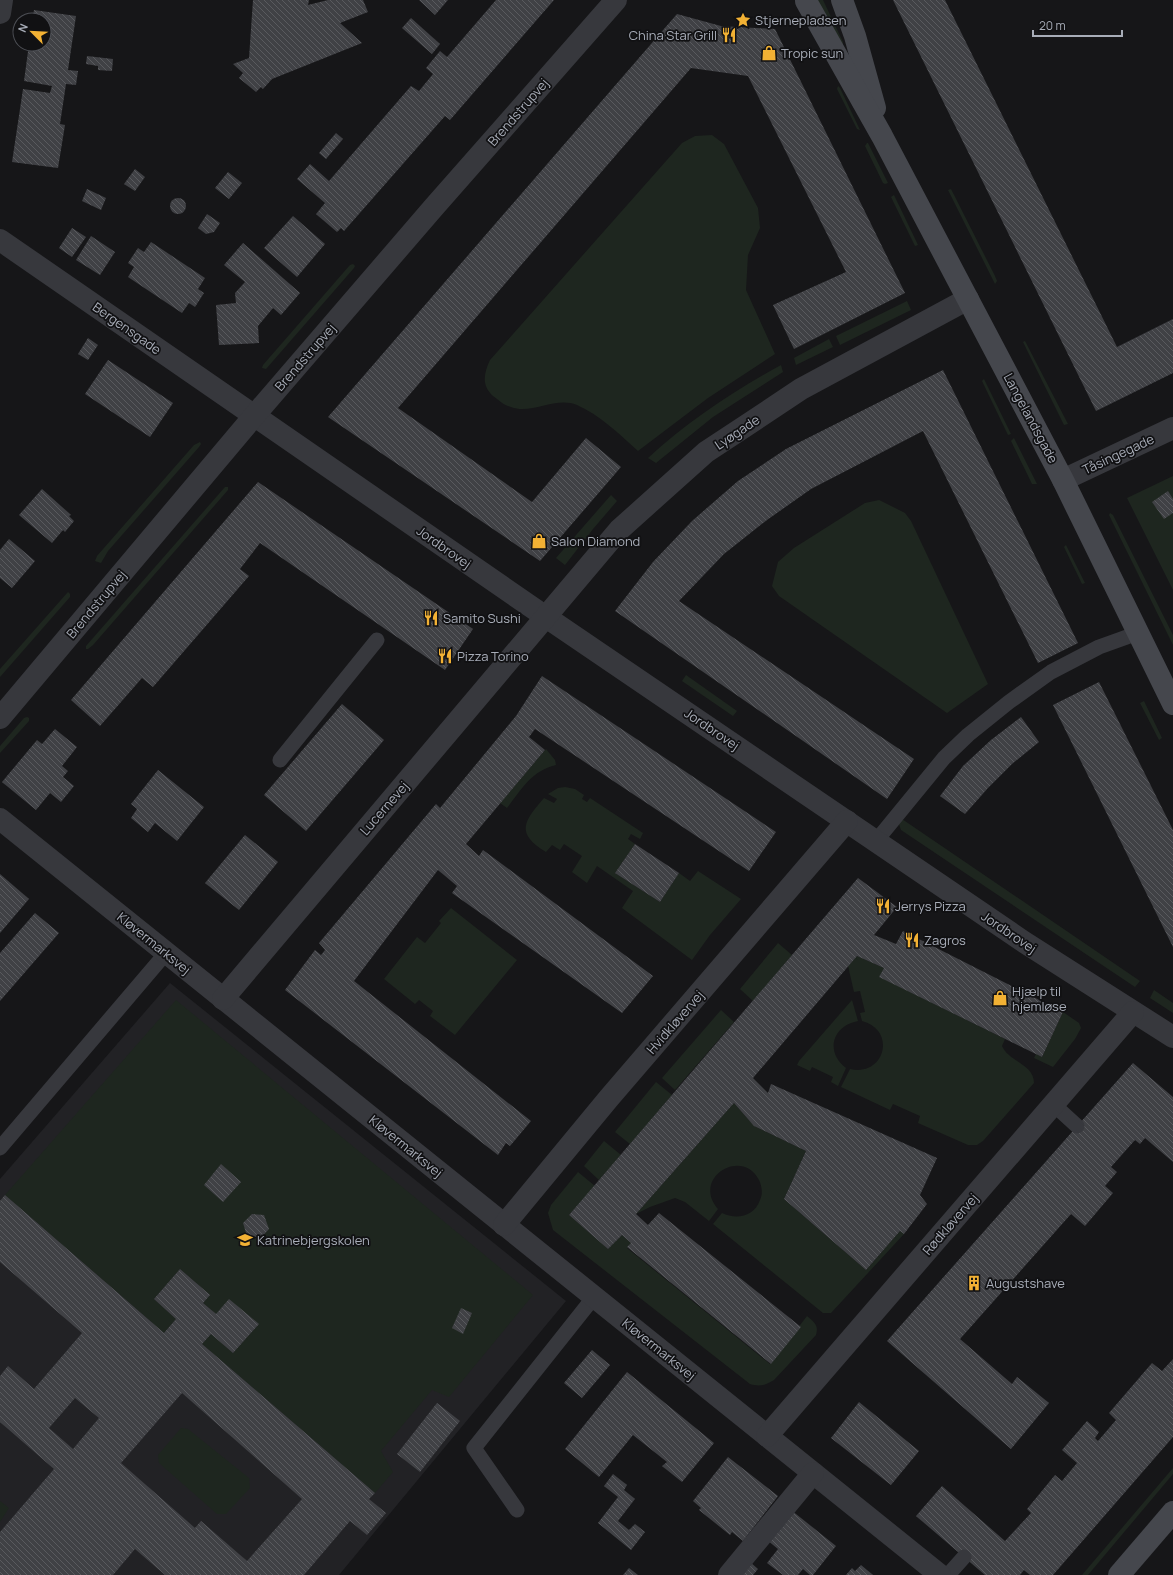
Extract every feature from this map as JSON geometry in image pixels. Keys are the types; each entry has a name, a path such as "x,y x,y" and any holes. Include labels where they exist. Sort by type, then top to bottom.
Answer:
{"street":[{"path":"0,14 2,0"},
{"name":"Brendstrupvej","path":"0,718 254,416 434,207 616,0"},
{"name":"Langelandsgade","path":"802,0 882,136 968,299 1063,480 1173,704"},
{"name":"Langelandsgade","path":"842,0 856,36 882,136"},
{"name":"Bergensgade","path":"0,240 254,416"},
{"name":"Lyøgade","path":"546,617 619,530 706,452 801,389 968,299"},
{"name":"Jordbrovej","path":"254,416 546,617 1024,942 1173,1037"},
{"name":"Tåsingegade","path":"1063,480 1173,428"},
{"name":"Lucernevej","path":"223,999 546,617"},
{"name":"Kløvermarksvej","path":"0,819 940,1575"},
{"name":"Hvidkløvervej","path":"504,1224 609,1098 847,821"},
{"name":"Rødkløvervej","path":"766,1436 1133,1012"},
{"path":"729,1575 813,1473"},
{"path":"1119,1575 1173,1512"}],"lane":[{"path":"876,841 944,758 968,735 1051,672 1099,647 1138,633"},
{"path":"280,760 377,640"},
{"path":"0,1148 166,953"},
{"path":"1053,1104 1077,1126"},
{"path":"517,1510 474,1448 594,1297"},
{"path":"948,1575 964,1557"}],"shaded area":[{"path":"817,0 823,0 843,42 843,45"},
{"path":"838,86 860,130 857,129 837,89"},
{"path":"712,135 724,144 758,208 760,228 748,255 746,290 775,354 708,398 638,451 601,419 577,405 560,403 535,408 519,409 506,405 493,396 489,392 485,383 485,374 490,360 682,143 695,136"},
{"path":"867,143 888,183 883,183 865,146"},
{"path":"951,189 995,276 997,281 995,284 948,190"},
{"path":"894,195 918,245 915,246 891,197"},
{"path":"353,264 355,266 354,268 266,369 262,368 350,265"},
{"path":"907,301 911,310 840,345 836,336"},
{"path":"829,339 833,347 796,365 794,358"},
{"path":"1025,341 1068,424 1064,425 1023,342"},
{"path":"781,365 783,372 713,417 656,463 648,458 663,444 712,407"},
{"path":"984,379 1011,434 1008,435 982,381"},
{"path":"1014,438 1037,484 1032,484 1011,441"},
{"path":"200,442 201,444 199,447 108,551 101,563 95,561 97,556 194,445"},
{"path":"1173,476 1173,590 1127,498"},
{"path":"225,487 228,487 228,490 93,645 86,649 86,646"},
{"path":"611,495 617,501 565,565 556,558"},
{"path":"879,500 905,513 911,521 988,684 947,713 779,596 772,586 778,562 794,548 865,503"},
{"path":"1110,513 1113,515 1173,635 1173,645 1109,515"},
{"path":"1066,545 1085,583 1082,584 1064,547"},
{"path":"68,592 70,597 0,677 0,669"},
{"path":"686,675 737,711 733,716 682,681"},
{"path":"1144,701 1162,738 1159,740 1140,703"},
{"path":"24,718 29,718 29,721 0,753 0,746"},
{"path":"546,749 555,760 556,765 533,776 507,808 500,803"},
{"path":"565,787 575,789 584,795 582,799 587,802 590,798 643,833 640,839 631,834 628,839 635,844 615,873 660,902 679,873 690,881 698,871 741,899 710,935 692,960 622,908 633,891 597,866 587,883 572,872 582,856 564,844 560,850 552,845 546,852 530,839 526,833 526,826 532,813 544,798 554,803 557,799 548,794 558,788"},
{"path":"902,819 1140,981 1135,987 901,830 899,824"},
{"path":"451,908 517,960 455,1035 430,1016 433,1011 419,1000 415,1004 384,979 417,937 425,943 441,923 439,921"},
{"path":"778,943 792,955 753,1001 740,989"},
{"path":"857,956 884,968 880,977 1005,1039 1002,1046 1005,1051 1030,1071 1034,1083 983,1141 977,1145 968,1145 918,1123 920,1116 893,1104 890,1110 841,1087 850,1069 862,1070 872,1066 878,1060 882,1051 883,1042 880,1033 873,1026 862,1021 860,1013 865,1012 860,991 854,992 848,966"},
{"name":"Katrinebjergskolen","path":"170,983 566,1301 339,1575 0,1575 0,1179"},
{"path":"1154,990 1173,1003 1173,1013 1150,998"},
{"path":"176,1000 533,1295 449,1397 432,1390 381,1451 393,1472 375,1493 202,1344 211,1334 233,1353 258,1325 216,1314 203,1303 210,1295 180,1269 154,1299 176,1319 164,1333 5,1195"},
{"path":"852,1000 858,1021 842,1028 834,1040 835,1055 839,1062 846,1068 838,1086 831,1082 833,1077 812,1067 810,1071 797,1065"},
{"path":"721,1010 734,1022 675,1090 662,1078"},
{"path":"1063,1012 1079,1023 1081,1028 1075,1039 1053,1067 1034,1058 1036,1054 1042,1057"},
{"path":"656,1082 672,1095 630,1144 615,1132"},
{"path":"734,1103 754,1126 806,1151 784,1199 866,1270 900,1231 904,1234 831,1313 823,1313 713,1224 722,1213 733,1216 744,1216 754,1210 757,1206 762,1195 761,1187 759,1180 751,1170 742,1166 731,1166 722,1170 715,1178 711,1187 711,1198 718,1209 709,1221 685,1202 675,1198 636,1214"},
{"path":"604,1141 621,1155 599,1180 584,1166"},
{"path":"578,1172 595,1186 569,1215 608,1249 622,1235 631,1243 627,1248 770,1364 807,1316 816,1326 816,1335 774,1380 763,1385 750,1384 553,1230 548,1213 551,1205"},
{"path":"181,1428 188,1429 249,1478 250,1488 226,1514 217,1514 159,1463 158,1455"},
{"path":"1173,1468 1173,1474 1088,1575 1082,1575"},
{"path":"0,1501 9,1508 0,1522"}],"building":[{"path":"253,0 309,0 308,5 328,0 363,0 368,12 340,23 362,43 272,79 263,89 261,87 256,92 239,78 243,73 233,64 249,58"},
{"path":"419,0 448,0 435,15"},
{"path":"496,0 554,0 450,120 445,116 344,231 341,228 337,232 316,214 325,203 297,179 310,164 329,181 411,86 419,91 433,74 426,68 440,51 447,57"},
{"path":"893,0 945,0 1117,347 1173,319 1173,373 1096,411"},
{"path":"34,10 48,12 34,12"},
{"path":"52,13 76,16 68,70 78,71 76,85 66,84 60,124 65,125 58,168 12,162 23,89 50,93 52,86 24,81 28,52 52,52"},
{"path":"677,14 721,26 775,29 905,293 794,349 773,305 846,272 748,76 691,68 398,408 532,502 586,438 621,467 540,561 328,417"},
{"path":"411,18 440,44 432,54 402,28"},
{"path":"87,56 113,59 112,71 98,70 98,66 86,64"},
{"path":"336,133 343,139 326,159 319,153"},
{"path":"135,169 145,177 135,191 124,184"},
{"path":"228,172 242,183 229,199 215,188"},
{"path":"87,189 106,198 101,210 82,201"},
{"path":"178,198 184,200 186,206 184,212 178,214 172,212 170,206 172,200"},
{"path":"207,214 220,223 214,232 206,234 198,228"},
{"path":"293,216 325,244 297,277 264,248"},
{"path":"72,228 86,237 72,257 59,248"},
{"path":"91,236 115,252 100,275 76,260"},
{"path":"151,242 205,278 198,289 204,293 195,307 189,303 182,313 128,277 134,267 128,263 138,248 144,252"},
{"path":"243,243 300,293 281,315 273,308 258,326 259,343 219,345 216,305 236,303 235,293 245,282 224,265"},
{"path":"88,338 98,345 88,360 78,354"},
{"path":"108,360 173,403 150,437 85,394"},
{"path":"943,370 1078,643 1038,663 923,431 811,489 767,520 724,554 679,601 914,759 887,799 615,611 653,562 692,521 738,481 786,449"},
{"path":"258,482 473,629 445,670 260,543 240,569 249,576 153,687 142,678 100,726 71,700"},
{"path":"42,489 71,515 69,516 74,521 65,532 63,530 52,543 19,515"},
{"path":"1168,491 1173,499 1173,513 1164,519 1152,502"},
{"path":"9,539 35,561 12,588 0,578 0,550"},
{"path":"542,676 776,832 749,871 535,729 529,737 545,750 466,844 479,856 483,850 653,976 622,1013 452,893 457,886 438,870 354,981 531,1121 510,1146 506,1143 498,1155 285,990 315,950 321,955 325,950 319,943 436,804 440,808 516,716"},
{"path":"1099,682 1173,830 1173,947 1053,705"},
{"path":"342,704 384,740 306,831 264,795"},
{"path":"1021,717 1039,742 1012,764 965,814 940,796 963,766 991,740"},
{"path":"55,729 77,747 62,766 68,771 63,777 74,786 61,802 50,793 36,810 2,782 37,740 42,744"},
{"path":"158,770 204,807 177,841 155,823 148,832 131,818 137,809 131,804"},
{"path":"245,835 278,862 239,910 205,883"},
{"path":"635,844 679,873 660,902 615,873"},
{"path":"0,874 29,899 0,933"},
{"path":"858,878 897,907 874,935 896,944 903,931 1063,1012 1042,1057 879,977 884,968 857,956 753,1078 768,1093 771,1084 937,1158 920,1195 927,1204 904,1234 900,1231 866,1270 784,1199 806,1151 754,1126 734,1103 636,1214 648,1225 659,1213 801,1327 771,1364 627,1247 631,1243 622,1235 608,1249 569,1215"},
{"path":"35,913 59,933 0,1001 0,953"},
{"name":"Augustshave","path":"1133,1063 1173,1097 1173,1162 1145,1138 1140,1144 1135,1140 1111,1167 1117,1172 1105,1186 1113,1193 1085,1226 1071,1214 960,1339 1012,1384 1017,1377 1049,1403 1011,1449 887,1341"},
{"path":"221,1164 241,1182 223,1202 204,1185"},
{"path":"5,1195 164,1333 176,1319 154,1299 180,1269 210,1295 203,1303 216,1314 229,1299 259,1324 233,1353 211,1334 202,1344 375,1493 369,1499 386,1513 367,1535 350,1521 304,1575 165,1575 135,1549 113,1575 0,1575 0,1532 54,1469 0,1422 0,1376 8,1366 34,1389 82,1333 0,1262 0,1201","holes":["182,1393 302,1499 247,1561 201,1521 195,1528 121,1463","75,1398 99,1418 73,1449 49,1428"]},
{"path":"252,1214 264,1215 269,1229 260,1239 247,1236 243,1223"},
{"path":"461,1308 472,1313 463,1334 452,1328"},
{"path":"592,1350 610,1365 582,1398 564,1383"},
{"path":"1173,1359 1173,1437 1053,1575 1030,1575 1024,1570 1020,1575 985,1575 916,1516 942,1486 1005,1541 1031,1513 1027,1509 1055,1475 1062,1481 1077,1463 1062,1450 1087,1421 1099,1432 1095,1438 1098,1441 1116,1420 1109,1413 1152,1363 1162,1371"},
{"path":"627,1372 714,1443 682,1482 662,1466 667,1462 633,1435 599,1477 565,1449"},
{"path":"859,1402 919,1451 891,1485 831,1438"},
{"path":"437,1403 460,1421 420,1472 397,1454"},
{"path":"728,1457 778,1496 743,1541 732,1532 730,1535 699,1510 701,1508 693,1501"},
{"path":"613,1474 627,1485 624,1490 635,1499 618,1521 629,1530 635,1524 645,1532 631,1550 598,1523 618,1497 604,1486"},
{"path":"791,1510 836,1546 813,1575 810,1575 803,1569 798,1575 783,1575 767,1563 778,1549 767,1540"},
{"path":"750,1562 758,1569 753,1575 740,1575"},
{"path":"861,1565 873,1575 846,1575 852,1568 855,1571"},
{"path":"629,1568 638,1575 623,1575"}],"place":[{"name":"Stjernepladsen","path":"743,20"},
{"name":"China Star Grill","path":"729,35"},
{"name":"Tropic sun","path":"769,53"},
{"name":"Salon Diamond","path":"539,541"},
{"name":"Samito Sushi","path":"431,618"},
{"name":"Pizza Torino","path":"445,656"},
{"name":"Jerrys Pizza","path":"883,906"},
{"name":"Zagros","path":"912,940"},
{"name":"Hjælp til hjemløse","path":"1000,998"},
{"name":"Katrinebjergskolen","path":"245,1240"},
{"name":"Augustshave","path":"974,1283"}]}
